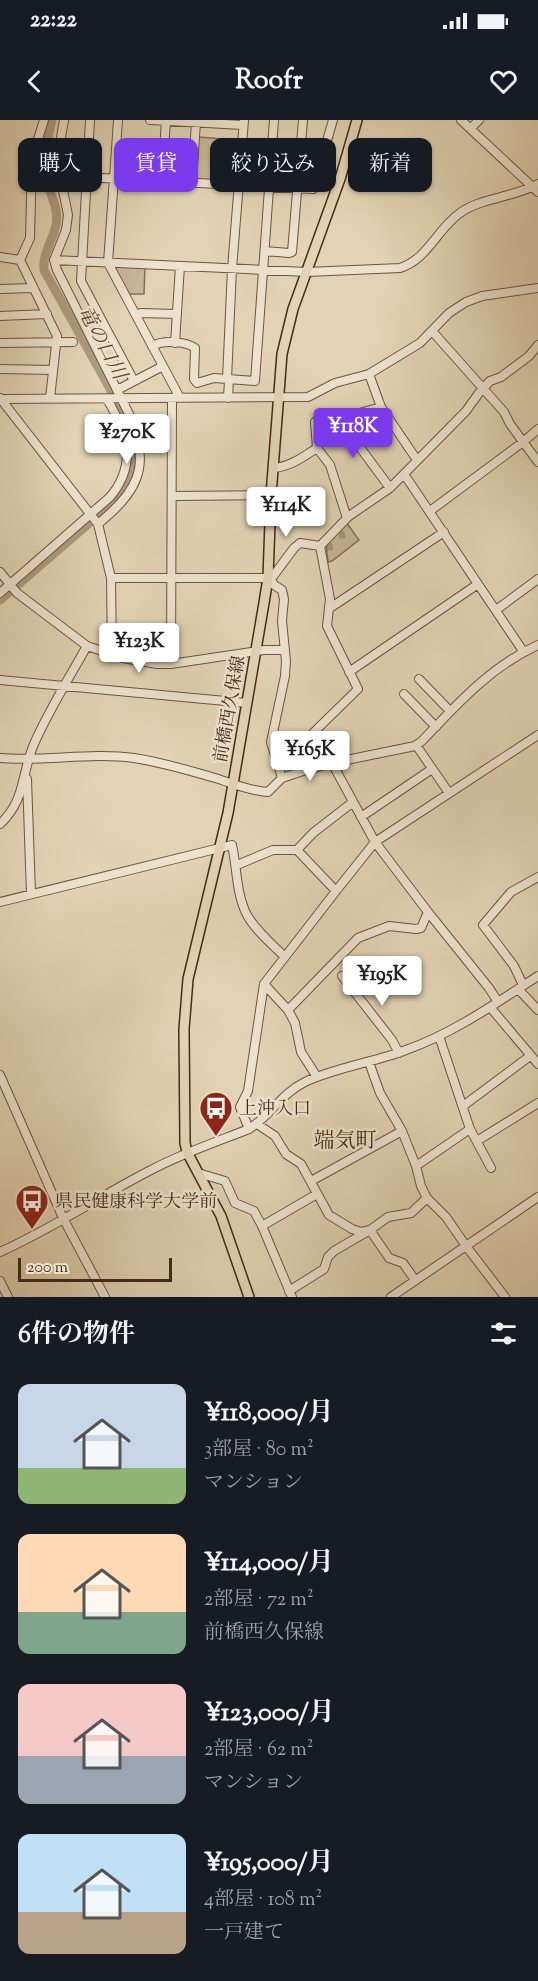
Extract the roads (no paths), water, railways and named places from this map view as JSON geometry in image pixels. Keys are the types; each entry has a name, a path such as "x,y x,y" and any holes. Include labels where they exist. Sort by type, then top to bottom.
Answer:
{"main road":[{"name":"前橋西久保線","path":"249,1297 220,1216 187,1152 184,1128 184,1005 233,783 269,578 271,495 282,354 287,330 340,179 357,120"}],"street":[{"path":"38,138 44,120"},
{"path":"61,138 64,120"},
{"path":"89,138 90,120"},
{"path":"117,138 118,120"},
{"path":"150,120 243,122 242,138"},
{"path":"165,138 166,120"},
{"path":"273,138 274,120"},
{"path":"302,138 303,120"},
{"path":"328,138 333,120"},
{"path":"461,120 536,188"},
{"path":"471,128 479,120"},
{"path":"195,138 196,122"},
{"path":"102,178 114,178 108,263 163,366 176,398 171,664"},
{"path":"54,260 307,272 399,268 410,265 420,257 456,216 466,208 536,188"},
{"path":"31,192 30,238 20,260 57,336 50,398"},
{"path":"62,192 68,215 66,230 54,260 57,270 117,388 140,444 141,461 128,496 98,523"},
{"path":"86,192 83,286 134,381"},
{"path":"228,398 232,269 238,192"},
{"path":"152,346 158,343 176,343 190,344 195,348 194,379 197,383 214,378 255,381 269,192"},
{"path":"265,251 292,252 298,192"},
{"path":"0,257 20,260"},
{"path":"176,343 180,266"},
{"path":"0,290 33,288"},
{"path":"0,399 308,398 334,383 369,374 420,343 448,313 466,302 482,296 538,288"},
{"path":"136,315 141,313 177,314"},
{"path":"0,316 47,314"},
{"path":"432,331 504,412 538,462"},
{"path":"0,343 73,342"},
{"path":"320,546 347,518 390,488 466,411 490,381 501,377 529,356 538,345"},
{"path":"117,388 163,366"},
{"path":"0,369 53,370"},
{"path":"369,374 381,407 417,460"},
{"path":"0,399 98,523 111,578 112,654"},
{"path":"0,592 90,514 121,483 126,466 127,442 108,399"},
{"path":"347,518 330,465 317,448 315,422 321,416 349,416 381,407"},
{"path":"349,416 359,446 390,488"},
{"path":"430,511 538,429"},
{"path":"273,468 291,464 317,448"},
{"path":"404,474 524,651"},
{"path":"173,496 271,495"},
{"path":"330,608 444,532"},
{"path":"269,578 300,543 320,546"},
{"path":"320,546 330,608 327,626 358,689 312,734 332,763 375,842 489,987 498,1002"},
{"path":"0,573 17,592 87,646 112,654 157,664 171,664 256,651 285,650"},
{"path":"111,578 269,578"},
{"path":"269,578 282,590 284,599 282,621 285,650 284,686 271,742 282,778"},
{"path":"496,610 538,579"},
{"path":"349,672 478,584"},
{"path":"0,758 27,760 134,758 189,770 255,791 268,792 282,778 332,763 416,746 473,689 524,651 538,645"},
{"path":"0,824 10,815 18,801 26,775 27,760 45,721 87,646"},
{"path":"419,679 450,711"},
{"path":"0,680 247,703"},
{"path":"404,694 436,727"},
{"path":"249,1129 240,1107 248,1091 264,984 375,842 538,735"},
{"path":"416,746 449,793"},
{"path":"361,817 432,769"},
{"path":"26,775 31,894"},
{"path":"297,850 313,833 353,802"},
{"path":"0,902 232,845 237,865 238,886 246,913 256,928 285,957"},
{"path":"237,865 273,850 297,850 336,891"},
{"path":"538,877 511,892 483,925 514,966 520,987 538,1010"},
{"path":"288,1010 358,938 389,927 416,929 421,927 428,912"},
{"path":"342,976 393,1040 399,1053"},
{"path":"0,1252 187,1152 249,1129 287,1094 307,1081 399,1053 439,1036 538,976"},
{"path":"264,984 288,1010 295,1023 301,1052 317,1077"},
{"path":"490,1007 538,1064"},
{"path":"439,1036 470,1129 491,1168"},
{"path":"463,1106 530,1056"},
{"path":"369,1062 380,1093 402,1131 427,1198 446,1217 505,1297"},
{"path":"0,1075 63,1218 105,1297"},
{"path":"477,1140 538,1103"},
{"path":"257,1124 275,1136 286,1154 301,1164 329,1215 352,1230 361,1232 369,1230"},
{"path":"416,1166 470,1129"},
{"path":"311,1181 402,1131"},
{"path":"198,1173 225,1181 235,1203 255,1211 281,1268 290,1294 324,1269 328,1257 334,1251 388,1217 411,1213 427,1198"},
{"path":"262,1226 317,1194"},
{"path":"391,1297 400,1294 415,1280 538,1197"},
{"path":"369,1230 389,1258 403,1263 415,1280"},
{"path":"0,1281 8,1297"}],"waterway":[{"name":"竜の口川","path":"0,600 102,512 122,490 129,476 132,462 133,445 128,426 108,385 44,270 46,253 55,231 57,218 46,173 46,150 52,120"}],"place":[{"name":"上沖入口","path":"216,1137"},
{"name":"県民健康科学大学前","path":"32,1230"}],"district":[{"name":"端気町","path":"345,1140"}]}
